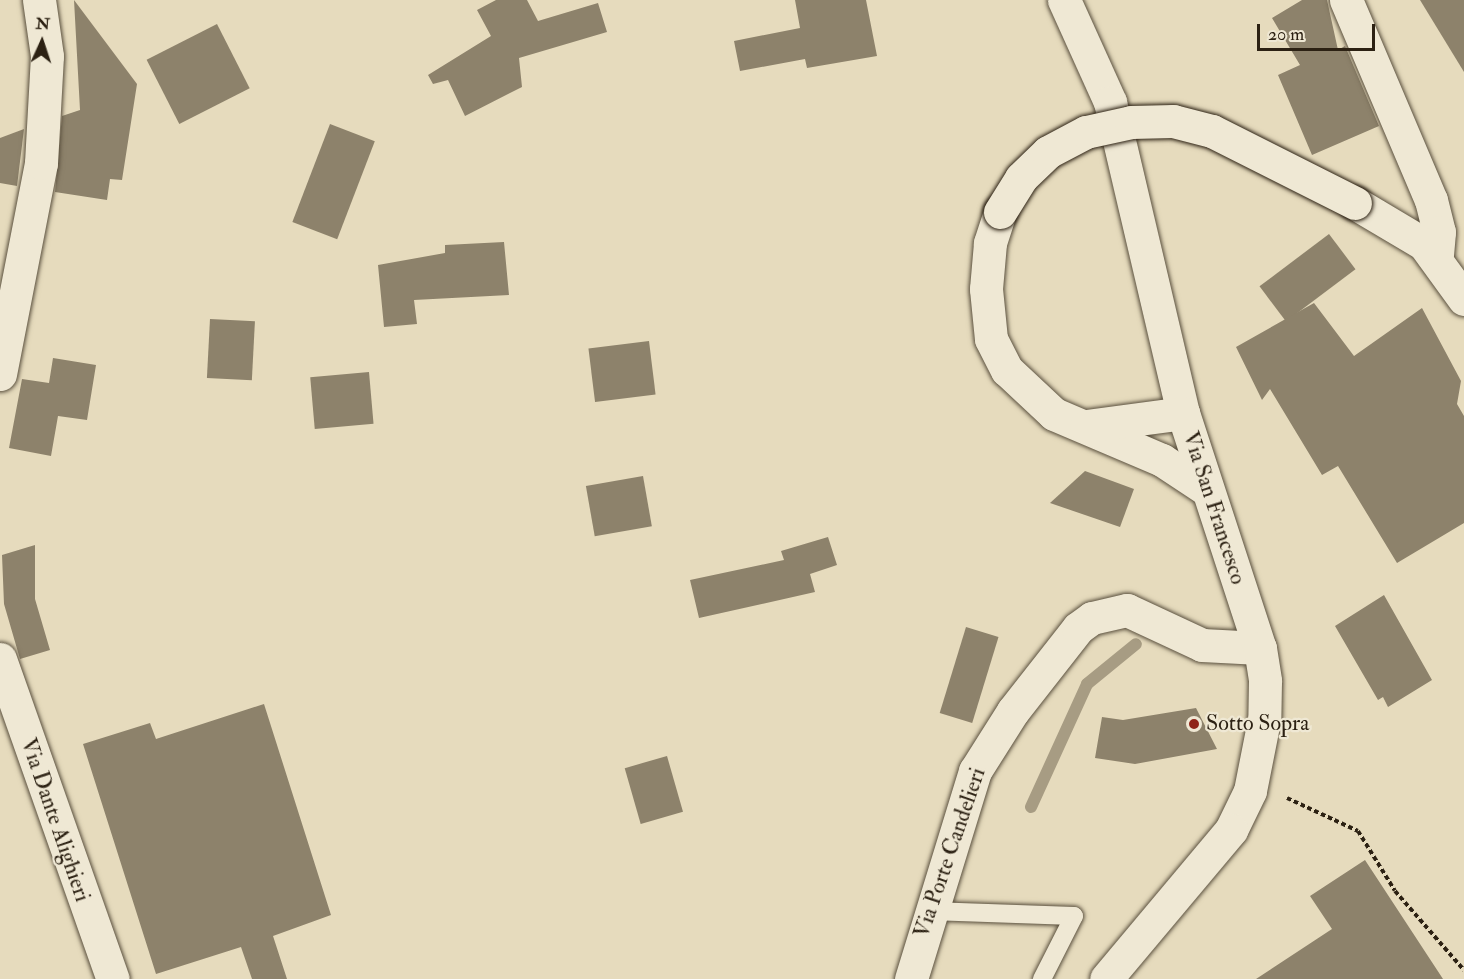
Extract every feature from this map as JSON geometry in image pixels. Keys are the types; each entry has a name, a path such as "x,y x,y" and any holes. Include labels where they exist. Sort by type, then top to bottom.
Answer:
{"street":[{"path":"0,374 41,163 47,56 39,0"},
{"name":"Via San Francesco","path":"1064,0 1110,102 1183,413 1206,489 1260,648 1264,720 1250,791 1231,830 1196,877 1151,919 1106,979"},
{"path":"1346,0 1431,200 1439,231 1437,257"},
{"path":"1206,489 1162,460 1078,426 1030,395 1007,370 991,339 986,289 990,243 1000,212 1021,178 1048,152 1086,132 1131,122 1173,122 1212,132 1355,203 1413,236 1437,257 1464,299"},
{"path":"1078,426 1183,413"},
{"name":"Via Porte Candelieri","path":"911,979 930,911 975,771 1013,711 1078,628 1092,618 1127,610 1202,645 1260,648"},
{"name":"Via Dante Alighieri","path":"0,660 113,979"}],"lane":[{"path":"930,911 1074,916 1042,979"}],"path":[{"path":"1250,791 1299,801 1358,831 1395,891 1464,970"}],"building":[{"path":"74,0 137,84 122,180 110,179 107,200 55,192 62,116 80,110"},
{"path":"496,0 527,0 538,21 598,3 607,32 519,58 522,87 465,116 448,80 433,84 428,75 491,36 477,10"},
{"path":"795,0 866,0 877,56 807,68 805,59 740,71 734,41 800,28"},
{"path":"1302,0 1327,0 1338,50 1345,46 1379,126 1312,155 1278,75 1300,65 1272,18"},
{"path":"1420,0 1464,0 1464,72"},
{"path":"217,24 250,88 179,124 147,60"},
{"path":"330,124 375,141 337,239 292,222"},
{"path":"24,129 17,186 0,183 0,138"},
{"path":"1329,234 1355,269 1286,321 1260,286"},
{"path":"504,242 509,295 414,300 417,324 384,327 378,265 445,253 445,245"},
{"path":"1314,303 1354,356 1422,308 1461,381 1457,404 1464,416 1464,523 1397,563 1338,466 1322,475 1270,389 1262,400 1236,347"},
{"path":"210,319 255,321 252,380 207,378"},
{"path":"649,341 656,395 595,402 588,348"},
{"path":"53,358 96,365 87,420 58,416 51,456 9,448 22,379 49,383"},
{"path":"369,372 374,424 315,429 310,377"},
{"path":"1085,471 1134,489 1120,527 1050,503"},
{"path":"643,476 652,526 595,536 586,486"},
{"path":"828,537 837,565 810,574 815,592 699,618 690,580 784,560 781,551"},
{"path":"35,545 35,599 50,650 20,659 4,604 2,555"},
{"path":"1384,595 1432,680 1388,707 1383,697 1378,700 1335,626"},
{"path":"966,627 999,637 972,723 940,713"},
{"path":"264,704 331,915 273,936 287,979 252,979 241,947 156,974 83,744 150,723 156,739"},
{"path":"1196,708 1217,749 1135,764 1095,758 1102,717 1123,720"},
{"path":"667,756 683,812 641,824 625,768"},
{"path":"1365,860 1443,979 1256,979 1332,929 1310,896"}],"waterway":[{"path":"1031,807 1087,684 1136,644"}],"place":[{"name":"Sotto Sopra","path":"1194,724"}]}
